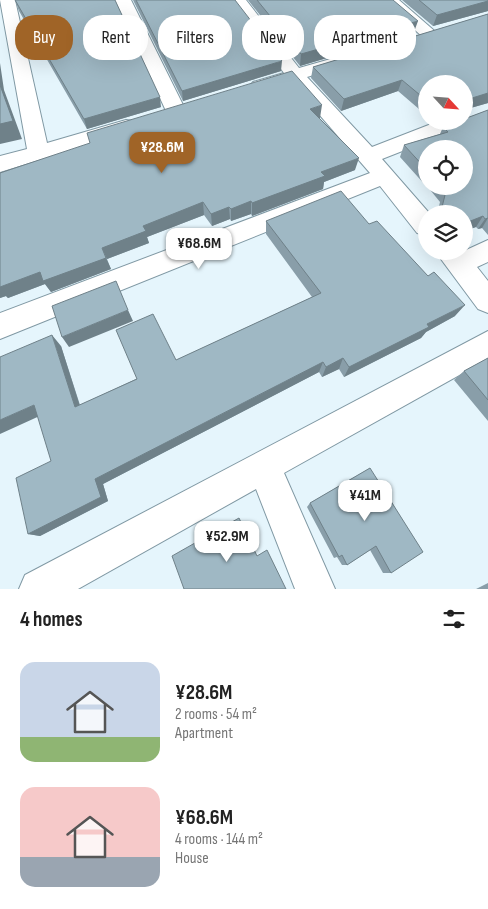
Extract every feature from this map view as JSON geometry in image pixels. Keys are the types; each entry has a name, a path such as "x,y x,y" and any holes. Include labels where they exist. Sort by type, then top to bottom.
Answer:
{"street":[{"path":"7,0 38,152"},
{"path":"123,0 176,111"},
{"path":"238,0 295,74 368,156 418,216"},
{"path":"389,0 430,34"},
{"path":"241,92 343,60"},
{"path":"157,117 194,106"},
{"path":"0,164 139,122"},
{"path":"368,156 436,130"},
{"path":"0,326 384,176"},
{"path":"473,254 488,250"},
{"path":"456,260 488,301"},
{"path":"39,589 488,344"},
{"path":"264,467 314,589"}],"building":[{"path":"15,0 115,0 122,15 83,15 83,60 143,60 160,97 84,119 50,60 73,60 73,15 24,15"},
{"path":"136,0 235,0 247,15 242,15 242,60 282,61 182,91 166,60 232,60 232,15 158,15 158,44 148,24 148,15 144,15"},
{"path":"257,0 393,0 411,15 314,15 314,50 304,53 304,15 269,15"},
{"path":"419,0 488,0 488,1 437,15"},
{"path":"488,14 488,93 473,98 473,75 418,75 418,93 402,80 344,99 313,67 336,60 416,60 416,36"},
{"path":"292,71 322,105 310,109 359,158 321,172 325,176 231,209 229,207 211,214 203,202 143,226 146,231 102,248 106,258 43,281 40,272 0,287 0,173 90,143 87,133"},
{"path":"0,85 13,121 0,124"},
{"path":"488,110 488,218 485,219 483,216 473,220 473,205 442,205 445,195 473,195 473,140 421,140 448,132 446,130 473,130 473,116"},
{"path":"418,141 418,160 404,145"},
{"path":"341,191 369,224 377,221 428,276 434,272 465,305 427,324 429,327 349,367 343,358 326,367 323,362 95,479 101,497 28,534 16,478 51,461 34,405 0,420 0,357 52,335 75,407 137,379 116,330 153,314 176,360 321,293 266,221"},
{"path":"116,281 128,310 62,337 52,306"},
{"path":"488,358 488,400 464,371"},
{"path":"370,468 423,552 391,573 376,546 347,565 342,555 339,557 310,503"},
{"path":"239,518 257,556 267,550 286,589 184,589 172,556"}]}
